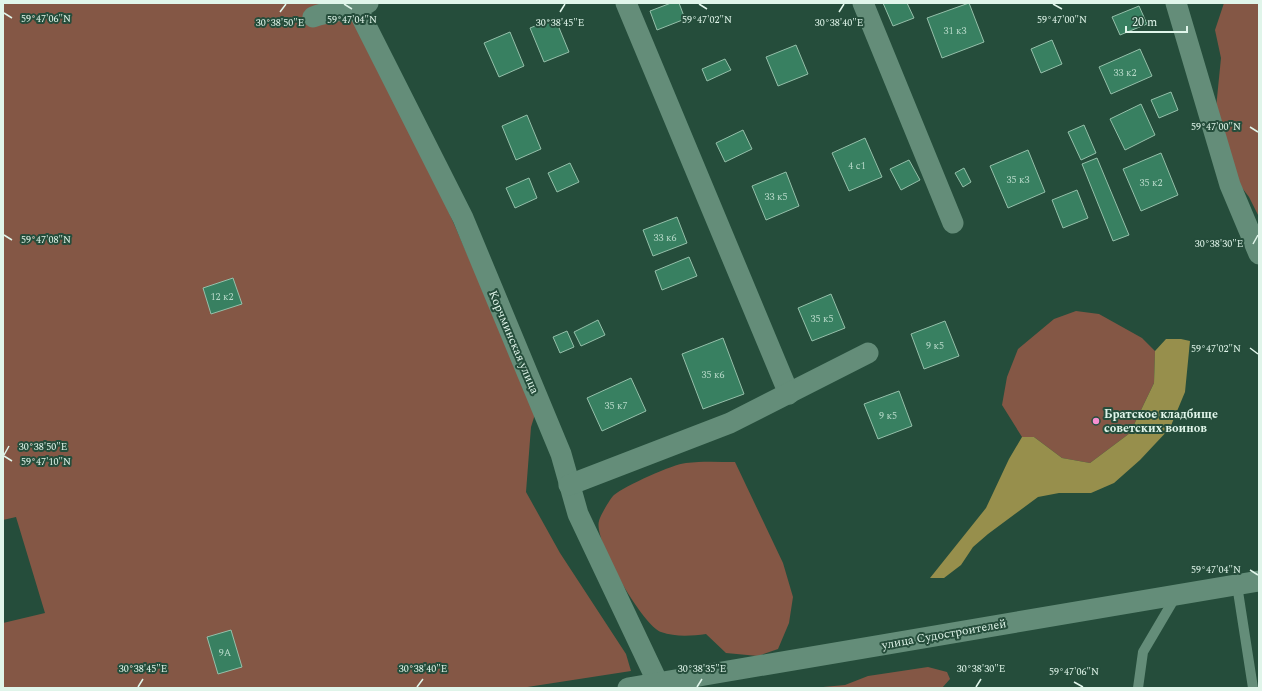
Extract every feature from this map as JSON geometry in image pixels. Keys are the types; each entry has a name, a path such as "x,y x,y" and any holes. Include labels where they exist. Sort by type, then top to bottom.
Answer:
{"street":[{"path":"626,3 789,394"},
{"path":"863,3 953,223"},
{"path":"1176,3 1230,185 1259,254"},
{"path":"313,17 325,12 362,5"},
{"name":"Корчминская улица","path":"362,5 463,218 561,454 578,514 658,683"},
{"path":"569,484 730,423 868,353"},
{"name":"улица Судостроителей","path":"628,688 1237,585 1259,580"}],"lane":[{"path":"1237,585 1253,688"},
{"path":"1138,688 1143,652 1177,595"}],"shaded area":[{"path":"3,3 367,3 365,21 536,411 531,427 526,492 560,553 626,654 631,671 521,688 3,688 3,623 45,613 16,517 3,520"},
{"path":"1224,3 1259,3 1259,217 1249,197 1230,172 1216,108 1221,58 1215,30"},
{"path":"1076,311 1099,314 1142,338 1155,351 1154,383 1130,433 1090,463 1062,458 1034,437 1022,437 1002,405 1007,377 1018,349 1054,319"},
{"path":"1166,339 1181,339 1190,341 1185,392 1170,428 1140,460 1114,483 1091,493 1059,493 1038,497 988,534 973,547 961,565 944,578 930,578 986,508 1009,459 1022,437 1034,437 1062,458 1090,463 1130,433 1154,383 1155,351"},
{"path":"735,462 783,563 793,597 789,623 778,649 758,656 726,653 706,634 689,636 672,635 661,632 653,626 643,615 621,581 611,563 599,531 599,521 613,496 638,481 680,464"},
{"path":"928,667 947,672 950,679 942,688 812,688 845,685 868,676"}],"building":[{"path":"671,3 679,3 685,19 657,30 650,11"},
{"path":"883,3 907,3 914,18 893,26"},
{"path":"969,3 984,42 942,58 927,18"},
{"path":"1139,6 1147,24 1120,35 1112,17"},
{"path":"555,18 569,52 544,62 530,28"},
{"path":"510,32 524,66 499,77 484,43"},
{"path":"1052,40 1062,64 1041,73 1031,49"},
{"path":"796,45 808,74 778,86 766,57"},
{"path":"1140,49 1152,76 1111,94 1099,67"},
{"path":"725,59 731,70 707,81 702,69"},
{"path":"1171,92 1178,110 1159,118 1151,100"},
{"path":"1141,104 1155,135 1125,150 1110,119"},
{"path":"527,115 541,149 516,160 502,126"},
{"path":"1084,125 1096,153 1081,160 1068,132"},
{"path":"743,130 752,149 725,162 716,143"},
{"path":"865,138 882,177 849,191 832,153"},
{"path":"1028,150 1045,192 1008,208 990,166"},
{"path":"1161,153 1178,195 1141,211 1123,169"},
{"path":"1097,158 1129,235 1113,241 1082,164"},
{"path":"909,160 920,180 901,190 890,169"},
{"path":"570,163 579,182 557,192 548,173"},
{"path":"964,168 971,182 963,187 955,173"},
{"path":"786,172 799,206 766,220 752,186"},
{"path":"529,178 537,198 515,208 506,188"},
{"path":"1077,190 1088,218 1063,228 1052,200"},
{"path":"677,217 687,243 653,256 643,230"},
{"path":"689,257 697,276 662,290 655,271"},
{"path":"233,278 242,304 211,314 203,288"},
{"path":"831,294 845,328 812,341 798,308"},
{"path":"598,320 605,335 581,346 574,332"},
{"path":"945,321 959,356 924,369 911,334"},
{"path":"567,331 574,347 560,353 553,337"},
{"path":"723,338 744,394 703,409 682,354"},
{"path":"631,378 646,411 602,431 587,398"},
{"path":"899,391 912,426 878,439 864,404"},
{"path":"231,630 242,667 218,674 207,637"}],"place":[{"name":"Братское кладбище советских воинов","path":"1096,421"}]}
